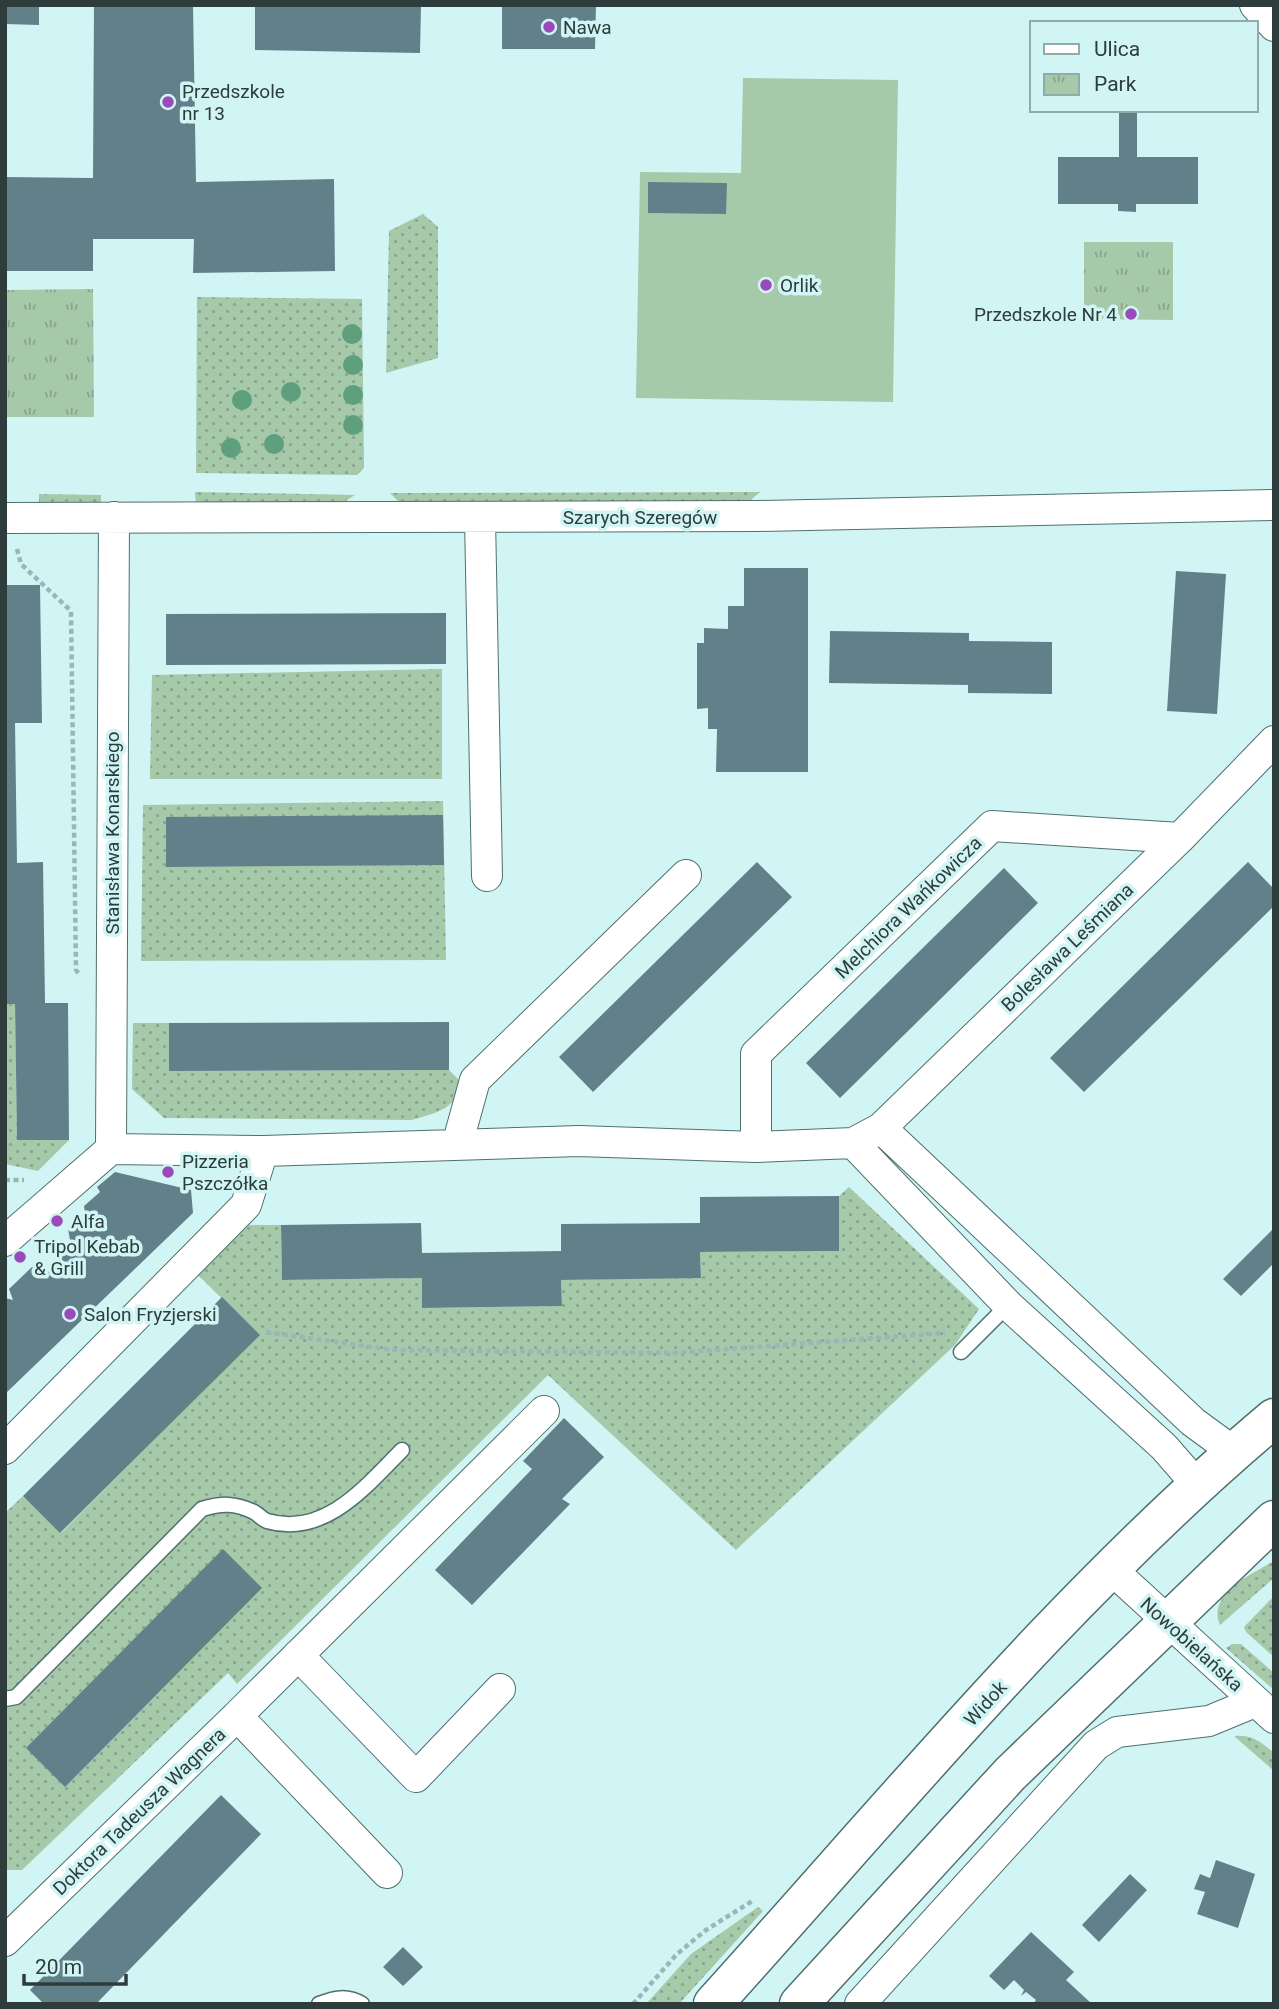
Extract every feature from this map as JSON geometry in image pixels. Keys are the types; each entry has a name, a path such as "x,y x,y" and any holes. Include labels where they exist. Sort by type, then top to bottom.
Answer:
{"main road":[{"name":"Widok","path":"713,2004 1044,1637 1198,1486 1274,1418"},
{"path":"799,2004 1010,1774 1274,1520"}],"street":[{"path":"1255,5 1274,26"},
{"name":"Szarych Szeregów","path":"5,518 771,516 1274,505"},
{"name":"Stanisława Konarskiego","path":"111,1149 114,517"},
{"path":"480,518 487,876"},
{"name":"Bolesława Leśmiana","path":"853,1143 881,1128 1180,838 1274,741"},
{"name":"Melchiora Wańkowicza","path":"756,1147 756,1054 992,826 1180,838"},
{"path":"457,1145 475,1080 686,875"},
{"path":"881,1128 1194,1423 1234,1452"},
{"path":"5,1241 111,1149 263,1150 579,1141 756,1147 853,1143 1008,1305 1164,1447 1198,1486"},
{"path":"5,1449 246,1205 263,1150"},
{"path":"237,1716 544,1410"},
{"name":"Nowobielańska","path":"1111,1569 1264,1710"},
{"path":"298,1655 416,1777 500,1689"},
{"path":"860,2004 1096,1745 1116,1732 1209,1721 1264,1710"},
{"name":"Doktora Tadeusza Wagnera","path":"5,1941 237,1716 387,1873"}],"lane":[{"path":"961,1352 1008,1305"},
{"path":"5,1699 16,1697 202,1508 225,1502 256,1513 264,1520 282,1524 316,1519 348,1505 402,1450"},
{"path":"319,2004 334,1998 355,2000 362,2004"}],"path":[{"path":"16,547 21,564 71,611 76,970 82,979"},
{"path":"5,1180 30,1181"},
{"path":"266,1332 392,1350 673,1353 982,1331"}],"green space":[{"name":"Orlik","path":"743,78 898,80 893,402 636,398 640,172 741,173"},
{"path":"423,214 438,227 438,358 386,373 389,231"},
{"path":"1084,242 1173,242 1173,320 1084,319"},
{"path":"93,289 94,417 5,417 5,290"},
{"path":"197,297 362,299 364,468 357,475 196,473"},
{"path":"195,492 355,495 339,505 196,505"},
{"path":"760,492 744,506 402,505 390,493"},
{"path":"39,494 101,495 101,504 39,504"},
{"path":"442,669 442,779 150,779 152,675"},
{"path":"443,801 446,960 141,961 143,805"},
{"path":"5,1004 15,1004 17,1140 69,1140 38,1171 5,1164"},
{"path":"133,1023 169,1023 170,1071 449,1070 462,1083 450,1105 436,1113 411,1120 164,1118 132,1089"},
{"path":"849,1187 979,1309 955,1345 736,1550 548,1375 237,1684 228,1673 22,1870 5,1870 5,1513 23,1496 61,1533 259,1335 198,1275 249,1225 281,1225 282,1280 422,1278 422,1308 562,1306 561,1280 701,1277 700,1252 839,1251 839,1196"},
{"path":"1274,1561 1274,1578 1220,1625 1217,1614 1225,1594 1244,1578"},
{"path":"1274,1596 1274,1657 1246,1632 1244,1627"},
{"path":"1232,1644 1241,1644 1274,1673 1274,1690 1226,1648"},
{"path":"1234,1736 1251,1738 1274,1753 1274,1771"},
{"path":"758,1907 763,1911 679,2004 646,2004 691,1954"}],"building":[{"path":"5,5 39,5 39,25 5,24"},
{"path":"94,5 193,5 196,182 334,179 335,271 193,273 194,239 93,239 93,271 5,271 5,177 93,178"},
{"path":"255,5 421,5 420,53 255,50"},
{"name":"Nawa","path":"502,5 596,5 595,49 502,49"},
{"path":"1119,112 1137,112 1137,157 1198,157 1198,204 1136,204 1136,212 1118,211 1118,204 1058,204 1058,157 1119,157"},
{"path":"648,182 727,183 726,214 648,213"},
{"path":"744,568 808,568 808,772 716,772 717,729 708,729 708,708 697,709 697,643 704,643 704,628 728,629 728,606 744,606"},
{"path":"1176,571 1226,574 1217,714 1167,711"},
{"path":"5,585 40,585 42,723 15,723 17,863 43,862 45,1003 68,1003 69,1140 17,1140 15,1004 5,1004"},
{"path":"446,613 446,664 166,665 166,614"},
{"path":"830,631 969,633 969,641 1052,642 1052,694 968,693 968,685 829,683"},
{"path":"443,815 444,865 166,867 166,817"},
{"path":"757,862 792,897 593,1092 559,1057"},
{"path":"1248,862 1274,889 1274,906 1084,1092 1050,1058"},
{"path":"1004,868 1038,903 840,1098 806,1063"},
{"path":"449,1022 449,1070 169,1071 169,1023"},
{"path":"115,1172 191,1190 193,1213 5,1394 5,1298 13,1300 9,1289 32,1267 58,1274 54,1257 70,1240 68,1229 85,1213 84,1206 100,1192 97,1187"},
{"path":"839,1196 839,1251 700,1252 701,1278 561,1280 562,1306 422,1308 422,1278 282,1280 281,1225 421,1223 422,1253 561,1251 561,1224 700,1223 700,1197"},
{"path":"1274,1228 1274,1263 1241,1296 1223,1279"},
{"path":"222,1297 260,1335 60,1533 23,1496"},
{"path":"564,1418 604,1457 562,1499 570,1504 472,1605 435,1570 532,1469 523,1461"},
{"path":"223,1549 262,1588 65,1787 26,1748"},
{"path":"221,1795 261,1834 96,2004 44,2004 30,1990"},
{"path":"1216,1860 1255,1874 1238,1928 1197,1914 1205,1892 1194,1889 1200,1874 1210,1878"},
{"path":"1130,1874 1147,1890 1099,1942 1082,1925"},
{"path":"1031,1932 1074,1972 1066,1980 1092,2004 1033,2004 1036,2000 1026,1992 1021,1996 1024,1990 1014,1980 1004,1990 989,1976"},
{"path":"403,1947 423,1967 403,1986 383,1967"}],"place":[{"name":"Nawa","path":"549,27"},
{"name":"Przedszkole nr 13","path":"168,102"},
{"name":"Orlik","path":"766,285"},
{"name":"Przedszkole Nr 4","path":"1131,314"},
{"name":"Pizzeria Pszczółka","path":"168,1172"},
{"name":"Alfa","path":"57,1221"},
{"name":"Tripol Kebab & Grill","path":"20,1257"},
{"name":"Salon Fryzjerski","path":"70,1314"}]}
